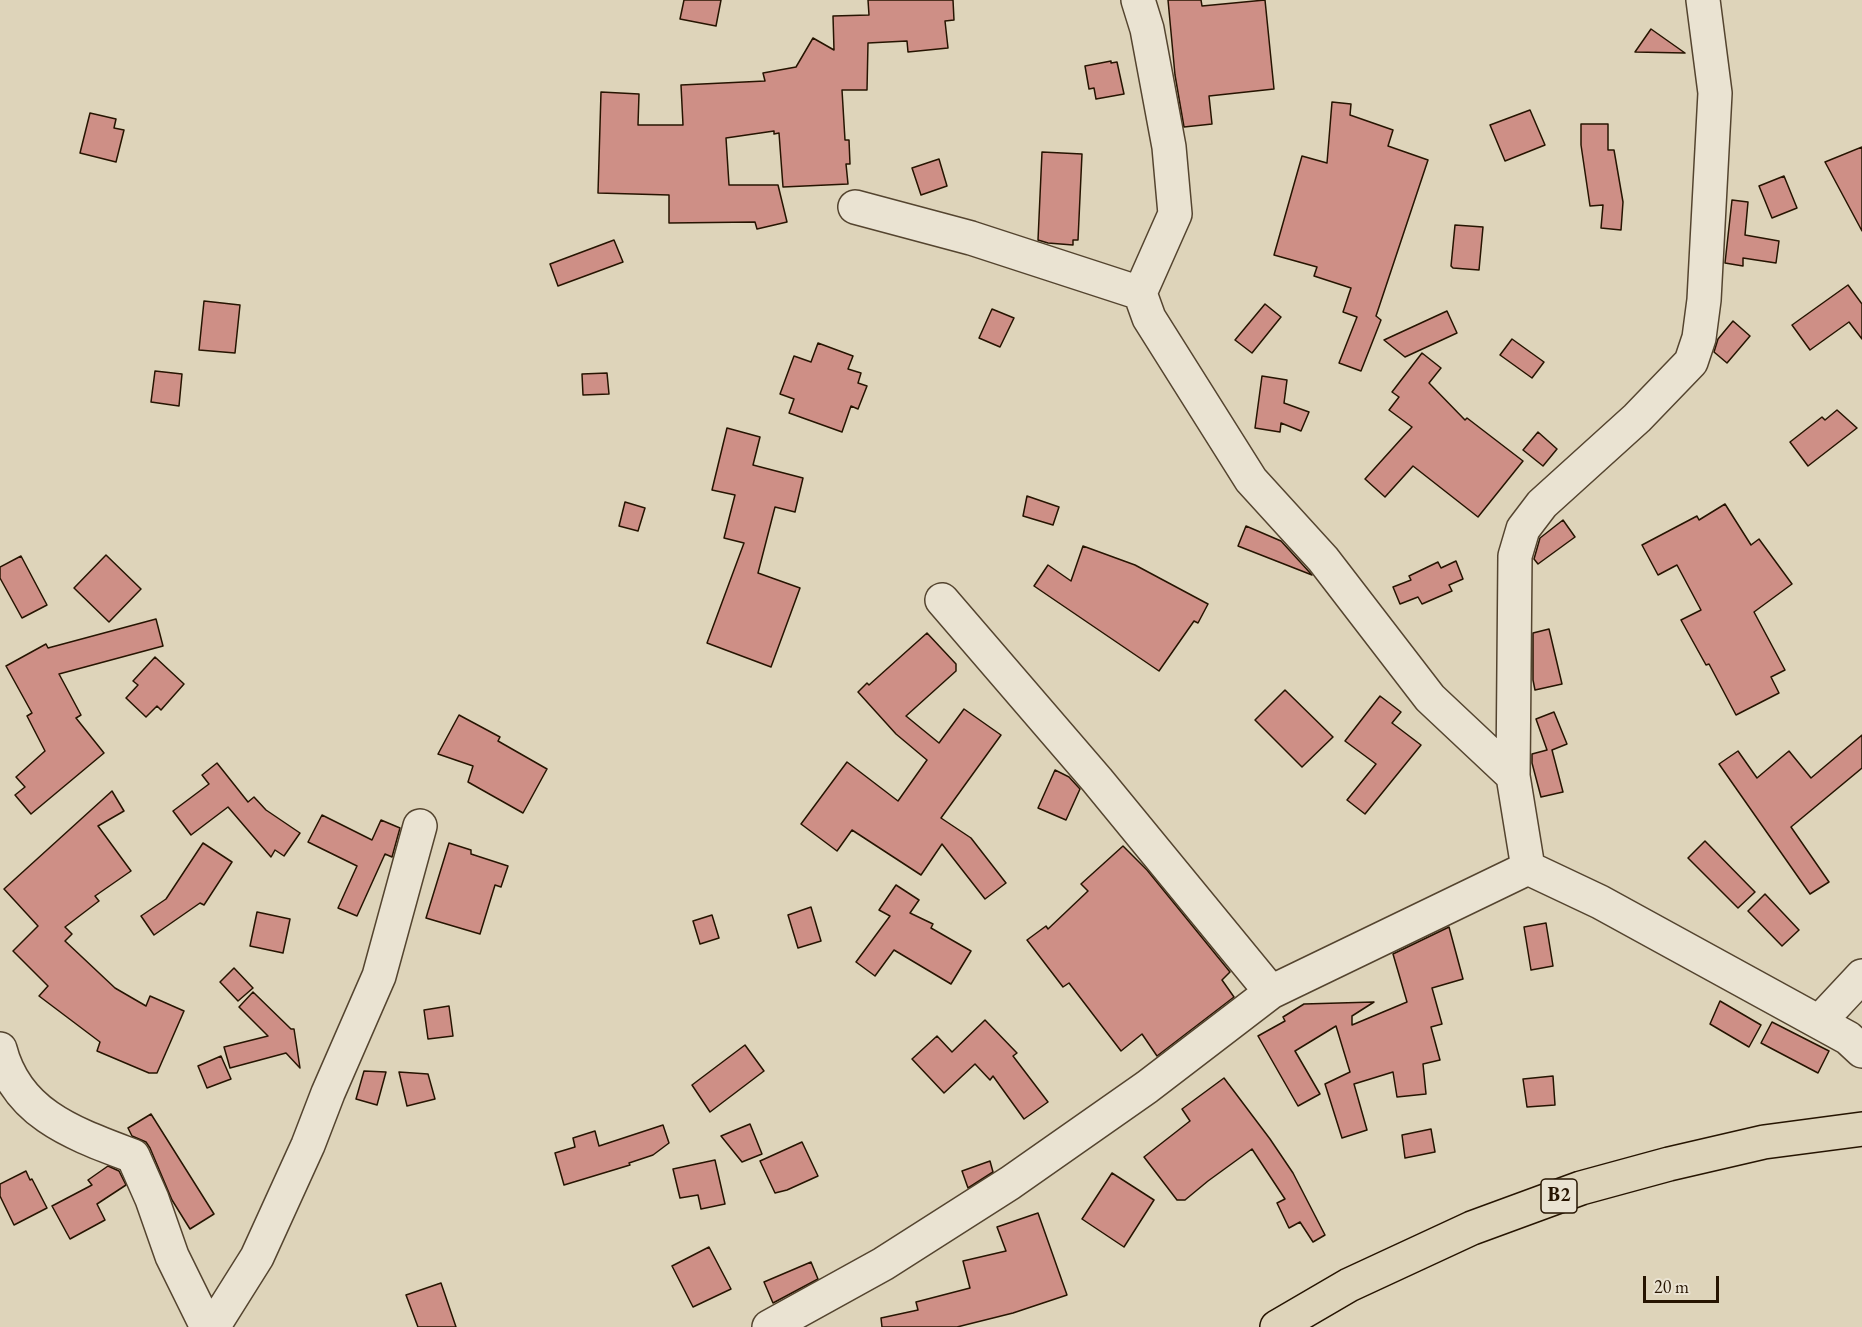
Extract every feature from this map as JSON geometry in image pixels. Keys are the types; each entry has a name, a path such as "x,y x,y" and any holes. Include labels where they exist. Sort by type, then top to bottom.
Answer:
{"highway":[{"name":"B2","path":"1277,1327 1349,1285 1472,1228 1581,1188 1669,1164 1764,1142 1862,1129"}],"street":[{"path":"1138,0 1147,29 1169,147 1175,214 1140,293 1149,318 1251,480 1323,559 1430,698 1513,776"},
{"path":"1528,868 1513,776 1515,556 1523,529 1542,504 1637,417 1691,362 1699,338 1704,300 1715,93 1703,0"},
{"path":"855,207 1000,247 1140,293"},
{"path":"942,600 1098,780 1271,992"},
{"path":"213,1327 257,1257 308,1145 379,976 420,826"},
{"path":"769,1327 883,1264 1010,1183 1147,1087 1271,992 1528,868"},
{"path":"1528,868 1600,902 1848,1038 1862,1051"},
{"path":"1819,1022 1862,976"},
{"path":"0,1049 5,1070 26,1098 51,1120 133,1156 152,1199 172,1256 207,1327"}],"building":[{"path":"684,0 721,0 716,26 680,19"},
{"path":"868,0 953,0 954,20 945,21 948,48 908,52 907,41 868,43 867,90 842,90 845,140 849,140 850,164 846,164 848,184 783,187 779,133 774,134 774,131 726,138 729,185 778,185 787,222 757,229 755,222 669,223 669,195 598,193 601,92 639,94 638,125 683,125 681,85 765,81 763,73 796,67 813,38 834,50 833,16 869,15"},
{"path":"1168,0 1201,0 1202,6 1265,0 1274,89 1209,96 1212,124 1184,127 1175,75"},
{"path":"1651,29 1685,53 1635,52"},
{"path":"1111,61 1111,63 1117,62 1124,94 1096,99 1094,88 1089,89 1085,66"},
{"path":"1332,102 1351,104 1350,115 1393,130 1388,146 1428,160 1376,316 1381,320 1361,371 1339,363 1357,317 1343,312 1351,288 1314,276 1317,267 1274,255 1302,156 1327,163"},
{"path":"1530,110 1545,145 1505,161 1490,125"},
{"path":"90,113 116,119 114,128 124,130 116,162 80,153"},
{"path":"1581,124 1608,124 1608,150 1614,150 1623,202 1621,230 1601,228 1603,205 1590,206 1581,145"},
{"path":"1862,147 1862,231 1825,162"},
{"path":"1042,152 1082,154 1078,240 1073,240 1073,245 1038,240"},
{"path":"939,159 947,186 921,195 912,168"},
{"path":"1784,176 1797,208 1772,218 1759,186"},
{"path":"1732,200 1748,202 1745,235 1779,241 1776,263 1743,258 1743,266 1725,263"},
{"path":"1455,225 1483,227 1479,270 1451,266"},
{"path":"614,240 623,262 558,286 550,264"},
{"path":"1848,285 1862,304 1862,339 1849,322 1810,350 1792,325"},
{"path":"204,301 240,305 235,353 199,350"},
{"path":"1265,304 1281,317 1252,353 1235,340"},
{"path":"992,309 1014,318 1000,347 979,338"},
{"path":"1447,311 1457,333 1405,357 1384,340"},
{"path":"1733,321 1750,336 1727,363 1714,352 1718,339"},
{"path":"1512,339 1544,362 1532,378 1500,355"},
{"path":"818,343 853,356 848,369 861,373 858,383 867,386 858,409 851,406 842,432 789,413 794,399 780,394 794,356 811,362"},
{"path":"1422,353 1441,368 1429,383 1465,420 1467,418 1523,461 1478,517 1413,466 1385,497 1365,479 1412,427 1389,410 1399,397 1392,392"},
{"path":"155,371 182,374 179,406 151,402"},
{"path":"607,373 609,394 583,395 582,374"},
{"path":"1262,376 1287,380 1284,403 1309,412 1301,431 1281,423 1280,432 1255,428"},
{"path":"1837,410 1857,428 1808,466 1790,442 1822,417 1825,420"},
{"path":"727,428 760,437 753,465 803,478 795,512 775,507 758,573 800,588 771,667 707,643 744,543 724,538 735,495 712,490"},
{"path":"1538,432 1557,449 1543,466 1523,450"},
{"path":"1027,496 1059,507 1053,525 1023,516"},
{"path":"625,502 645,508 638,531 619,526"},
{"path":"1725,504 1751,545 1759,539 1792,584 1754,612 1785,670 1771,677 1779,693 1736,715 1709,664 1706,665 1681,620 1701,610 1677,565 1658,575 1642,545 1697,516 1699,520"},
{"path":"1563,520 1575,537 1538,564 1534,559 1540,538"},
{"path":"1246,526 1281,541 1312,575 1238,546"},
{"path":"1083,546 1135,565 1208,604 1198,623 1194,621 1159,671 1034,586 1048,565 1071,581"},
{"path":"106,555 141,589 109,622 74,588"},
{"path":"21,556 47,605 22,618 0,578 0,567"},
{"path":"1456,561 1463,579 1449,585 1452,591 1422,604 1418,597 1400,604 1393,587 1411,580 1409,576 1438,562 1441,568"},
{"path":"156,619 163,646 59,674 81,715 76,718 104,753 31,814 15,795 25,787 16,777 45,751 27,716 32,713 6,666 46,644 48,648"},
{"path":"1549,629 1562,684 1535,690 1533,633"},
{"path":"927,633 956,664 956,671 906,716 939,743 964,709 1001,735 941,818 971,838 1006,883 985,899 942,844 921,875 852,830 837,851 801,824 847,762 898,801 927,760 896,734 858,692 867,683 869,685"},
{"path":"155,657 184,684 161,710 157,706 146,717 126,698 138,685 133,681"},
{"path":"1285,690 1333,737 1302,767 1255,720"},
{"path":"1380,696 1401,712 1392,723 1421,745 1365,814 1347,800 1376,764 1345,741"},
{"path":"1554,712 1567,744 1552,750 1563,792 1541,797 1532,763 1532,754 1547,750 1536,719"},
{"path":"459,715 500,737 498,741 547,769 523,813 468,782 473,766 438,754"},
{"path":"1862,735 1862,768 1791,827 1829,882 1810,894 1719,764 1738,751 1757,778 1789,751 1811,778"},
{"path":"217,763 248,802 254,797 266,810 300,833 284,856 275,850 271,857 228,807 191,835 173,811 209,784 202,775"},
{"path":"1055,770 1069,777 1080,789 1066,820 1038,808"},
{"path":"112,791 124,811 98,826 131,871 95,896 99,901 65,927 72,934 65,941 115,988 146,1006 150,996 184,1011 157,1073 149,1073 97,1051 100,1042 39,996 48,986 13,951 38,926 4,889"},
{"path":"322,815 372,840 381,820 400,828 392,857 385,854 357,916 338,908 357,866 308,842"},
{"path":"1705,841 1755,892 1738,908 1688,858"},
{"path":"203,843 232,862 204,905 200,903 154,935 141,916 166,899"},
{"path":"449,843 471,850 471,854 508,866 501,887 495,885 480,934 426,918"},
{"path":"1123,846 1147,870 1230,972 1222,980 1234,997 1157,1056 1142,1034 1121,1051 1069,983 1063,987 1027,940 1046,926 1048,929 1088,891 1081,884"},
{"path":"896,885 919,900 910,913 933,924 931,928 971,951 951,984 894,950 875,976 856,962 890,916 879,910"},
{"path":"1765,894 1799,930 1782,946 1748,911"},
{"path":"811,907 821,941 798,948 788,915"},
{"path":"257,912 290,919 283,953 250,946"},
{"path":"712,915 719,938 700,944 693,921"},
{"path":"1546,923 1553,966 1531,970 1524,927"},
{"path":"1449,927 1463,979 1432,988 1442,1024 1431,1027 1440,1060 1423,1064 1426,1094 1397,1097 1393,1072 1354,1084 1367,1130 1342,1138 1325,1084 1350,1072 1336,1026 1295,1051 1320,1094 1298,1106 1258,1036 1285,1021 1283,1017 1304,1004 1374,1002 1352,1016 1352,1025 1407,1002 1393,954"},
{"path":"234,968 253,988 238,1001 220,982"},
{"path":"253,992 291,1029 294,1029 300,1068 286,1053 230,1068 224,1047 268,1036 239,1007"},
{"path":"1720,1001 1761,1025 1749,1047 1710,1024"},
{"path":"449,1006 453,1036 428,1039 424,1010"},
{"path":"985,1020 1017,1053 1013,1056 1048,1102 1024,1119 993,1076 990,1080 975,1064 944,1093 912,1059 937,1036 952,1052"},
{"path":"1772,1022 1829,1051 1818,1073 1761,1043"},
{"path":"745,1045 764,1071 710,1112 692,1085"},
{"path":"221,1056 231,1079 207,1088 198,1066"},
{"path":"364,1071 386,1072 377,1105 356,1099"},
{"path":"399,1072 428,1074 435,1099 407,1106"},
{"path":"1553,1076 1555,1105 1527,1107 1523,1079"},
{"path":"1224,1078 1293,1173 1325,1235 1313,1242 1300,1222 1289,1228 1277,1203 1285,1199 1252,1149 1185,1200 1177,1200 1144,1157 1190,1121 1182,1109"},
{"path":"151,1114 214,1214 190,1229 172,1200 150,1148 146,1142 132,1136 128,1128"},
{"path":"750,1124 762,1154 742,1162 721,1136"},
{"path":"663,1125 669,1143 653,1155 629,1163 630,1165 564,1185 555,1153 575,1147 573,1138 595,1131 599,1146"},
{"path":"1431,1129 1435,1152 1405,1158 1402,1135"},
{"path":"802,1142 818,1176 775,1193 760,1161"},
{"path":"715,1160 725,1204 701,1209 698,1195 680,1198 673,1169"},
{"path":"990,1161 993,1172 968,1188 962,1171"},
{"path":"108,1166 119,1171 126,1185 97,1204 105,1220 70,1239 52,1206 92,1185 88,1180"},
{"path":"26,1171 47,1208 14,1225 0,1196 0,1184"},
{"path":"1112,1173 1154,1200 1124,1247 1082,1219"},
{"path":"1038,1213 1067,1295 1013,1313 957,1327 882,1327 881,1318 918,1310 916,1302 970,1288 963,1261 1006,1251 997,1227"},
{"path":"709,1247 731,1289 693,1307 672,1266"},
{"path":"811,1262 818,1279 773,1303 764,1282"},
{"path":"441,1283 456,1327 418,1327 406,1295"}]}
